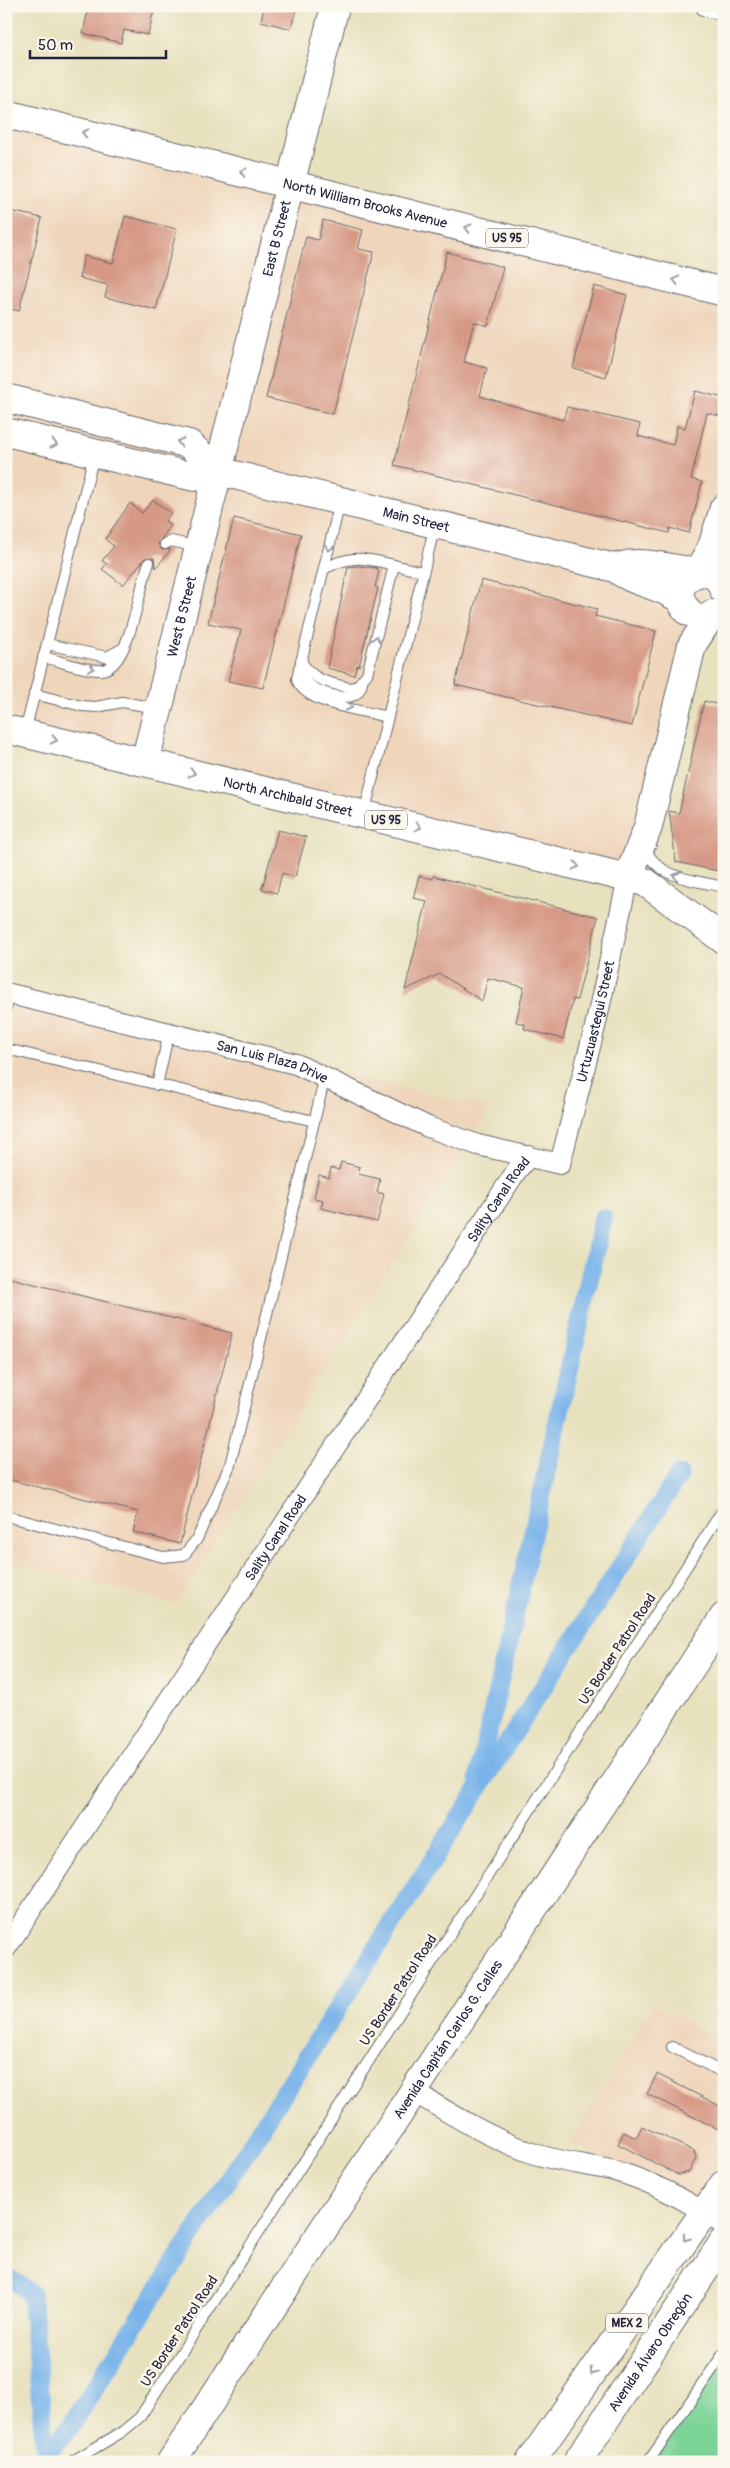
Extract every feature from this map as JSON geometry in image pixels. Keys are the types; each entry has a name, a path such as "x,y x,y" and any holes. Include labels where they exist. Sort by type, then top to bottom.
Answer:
{"main road":[{"name":"East B Street","path":"218,471 334,6"},
{"name":"North William Brooks Avenue","path":"6,114 724,292"},
{"name":"Main Street","path":"6,398 189,444 218,471"},
{"name":"Main Street","path":"6,432 194,477 218,471 615,568 626,576 667,590 683,604"},
{"name":"West B Street","path":"145,762 218,471"},
{"path":"698,572 715,576 720,601 698,616 683,604 682,586 690,576 698,572 713,544 724,508"},
{"name":"Main Street","path":"615,568 629,564 698,572"},
{"name":"Urtuzuastegui Street","path":"638,881 643,839 692,645 720,601"},
{"name":"Urtuzuastegui Street","path":"638,881 635,824 683,604"},
{"name":"North Archibald Street","path":"15,731 638,881"},
{"path":"638,881 663,913 724,954"},
{"name":"US 95","path":"638,881 677,890 724,923"},
{"name":"US 95","path":"638,881 724,940"},
{"name":"Avenida Capitán Carlos G. Calles","path":"171,2462 724,1617"},
{"name":"MEX 2","path":"530,2462 714,2218 724,2184"},
{"name":"Avenida Álvaro Obregón","path":"577,2462 724,2240"}],"street":[{"path":"706,6 724,11"},
{"name":"Urtuzuastegui Street","path":"560,1164 595,1027 638,881"},
{"name":"San Luis Plaza Drive","path":"7,998 169,1032 296,1064 428,1127 478,1145 529,1156"},
{"name":"Sality Canal Road","path":"6,1948 512,1178 529,1156 560,1164"},
{"path":"414,2092 476,2128 529,2152 561,2161 615,2172 653,2184 714,2218"}],"lane":[{"path":"15,731 34,694 95,454"},
{"path":"340,501 300,665 298,684 314,698 388,717"},
{"path":"364,814 435,524"},
{"path":"165,544 171,541 198,547"},
{"path":"324,569 336,562 356,558 423,572"},
{"path":"44,657 100,670 113,666 124,649 148,563"},
{"path":"300,665 322,682 351,688 363,681 367,674 394,565"},
{"path":"47,644 107,657 124,649"},
{"path":"34,694 82,706 96,707 122,702 158,708"},
{"path":"643,839 651,858 662,870 724,887"},
{"path":"157,1085 169,1032"},
{"path":"6,1049 314,1121"},
{"path":"6,1516 163,1557 184,1555 197,1539 230,1465 325,1077"},
{"name":"US Border Patrol Road","path":"71,2462 122,2432 140,2417 724,1508"},
{"path":"672,2047 724,2073"},
{"path":"648,2462 724,2353"}],"shaded area":[{"path":"6,114 724,292 724,516 634,879 6,731"},
{"path":"6,996 491,1108 176,1604 6,1560"},
{"path":"654,2004 724,2041 724,2184 708,2207 570,2143"}],"green space":[{"path":"724,2357 724,2462 653,2462"}],"building":[{"path":"89,6 155,6 148,35 124,30 121,43 83,33"},
{"path":"264,6 297,6 291,29 261,21"},
{"path":"6,210 42,218 19,311 6,308"},
{"path":"125,216 177,229 156,310 105,297 108,285 79,278 84,256 113,263"},
{"path":"323,220 363,230 358,249 374,252 333,414 266,398 306,237 318,240"},
{"path":"447,252 503,267 488,326 474,322 464,362 487,368 480,396 563,420 567,407 640,424 638,436 673,445 677,426 685,428 695,391 724,398 720,416 707,413 691,479 702,482 689,533 670,528 669,533 394,465"},
{"path":"594,286 627,295 606,377 573,368"},
{"path":"153,500 171,513 165,521 171,525 158,544 162,550 171,549 156,568 154,558 145,558 123,585 102,569 107,564 102,561 114,546 105,539 130,503 142,513"},
{"path":"234,518 301,534 263,688 228,681 241,630 208,623"},
{"path":"348,567 376,568 379,571 375,587 378,588 359,666 357,665 354,675 327,668"},
{"path":"481,580 597,609 595,616 656,631 632,726 455,685"},
{"path":"704,701 724,706 724,845 718,871 676,862 669,811 679,813"},
{"path":"278,830 306,837 295,877 282,873 277,893 262,889"},
{"path":"419,876 433,879 433,876 598,917 577,1000 573,999 563,1039 524,1029 525,1024 516,1022 524,987 488,978 482,1001 440,974 405,990 427,901 413,898"},
{"path":"341,1162 360,1167 358,1174 380,1179 377,1192 384,1194 377,1222 321,1208 323,1200 314,1198 319,1175 329,1178 331,1168 339,1170"},
{"path":"6,1277 232,1333 180,1544 133,1532 138,1512 6,1479"},
{"path":"657,2074 724,2108 724,2132 647,2094"},
{"path":"642,2126 694,2151 696,2158 689,2172 678,2175 618,2144 624,2132 636,2138"}],"waterway":[{"path":"478,1778 603,1218"},
{"path":"45,2456 70,2427 679,1475"},
{"path":"6,2276 31,2293 46,2462"}]}
